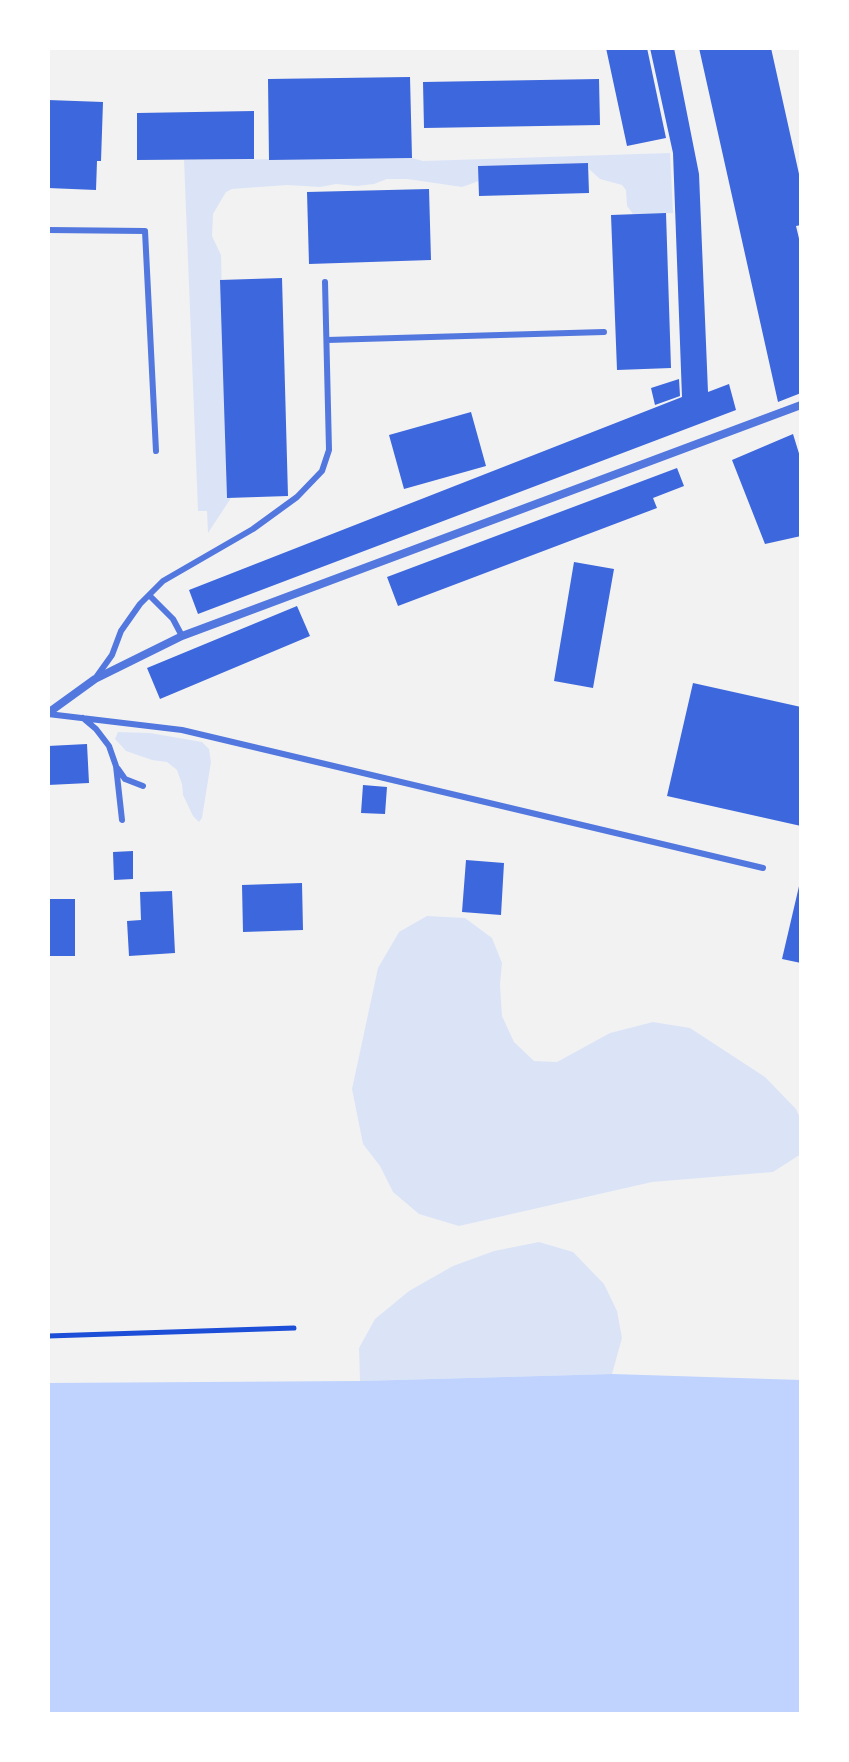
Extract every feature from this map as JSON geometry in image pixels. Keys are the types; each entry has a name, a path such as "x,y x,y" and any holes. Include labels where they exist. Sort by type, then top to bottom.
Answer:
{"street":[{"path":"48,714 95,679 182,636 801,405"}],"lane":[{"path":"48,230 145,231 156,451"},
{"path":"95,679 112,655 121,631 163,581 253,529 297,497 322,471 329,450 325,282"},
{"path":"327,340 604,332"},
{"path":"149,595 173,619 182,636"},
{"path":"48,714 182,730 763,868"},
{"path":"83,718 109,746 116,766 122,820"},
{"path":"116,766 125,779 143,786"}],"path":[{"path":"48,1336 294,1328"}],"shaded area":[{"path":"670,153 673,213 633,214 627,206 626,190 622,185 600,179 589,169 588,163 479,166 479,181 462,187 387,179 357,186 287,185 226,192 213,214 212,236 221,255 227,498 231,498 208,533 207,511 198,511 184,160 412,158 423,161"},
{"path":"118,732 150,733 202,742 209,749 211,762 199,822 183,795 177,770 167,762 126,751 115,739"},
{"path":"427,916 465,918 492,938 502,963 502,1016 514,1042 534,1061 557,1062 610,1033 653,1022 690,1028 765,1077 796,1109 801,1120 801,1154 773,1172 652,1182 459,1226 419,1214 393,1192 380,1166 363,1144 352,1089 378,968 399,932"},
{"path":"539,1242 573,1252 604,1284 617,1311 622,1338 612,1374 360,1381 359,1348 375,1319 409,1291 453,1266 494,1251"}],"water":[{"path":"612,1374 801,1380 801,1714 48,1714 48,1383 360,1381"}],"building":[{"path":"606,48 647,48 666,138 627,146"},
{"path":"650,48 674,48 699,174 708,392 729,384 736,410 198,614 189,590 682,397 673,153"},
{"path":"699,48 771,48 801,183 801,225 796,226 801,247 801,393 778,402"},
{"path":"410,77 412,158 269,160 268,79"},
{"path":"599,79 600,125 424,128 423,82"},
{"path":"48,100 103,102 101,161 97,161 96,190 48,188"},
{"path":"254,111 254,159 137,160 137,113"},
{"path":"588,163 589,193 479,196 478,166"},
{"path":"429,189 431,260 309,264 307,192"},
{"path":"666,213 671,368 617,370 611,215"},
{"path":"282,278 288,496 227,498 220,280"},
{"path":"679,379 680,396 655,405 651,388"},
{"path":"471,412 486,466 404,489 389,435"},
{"path":"793,434 801,460 801,536 765,544 732,460"},
{"path":"677,468 684,486 653,498 657,508 398,606 387,577"},
{"path":"574,562 614,569 593,688 554,681"},
{"path":"297,606 310,636 160,699 147,668"},
{"path":"693,683 801,707 801,826 667,796"},
{"path":"87,744 89,783 48,785 48,746"},
{"path":"363,785 387,787 385,814 361,813"},
{"path":"133,851 133,879 114,880 113,852"},
{"path":"466,860 504,863 501,915 462,912"},
{"path":"801,882 801,963 782,959"},
{"path":"302,883 303,930 243,932 242,885"},
{"path":"172,891 175,953 129,956 127,921 141,920 140,892"},
{"path":"48,899 75,899 75,956 48,956"}]}
